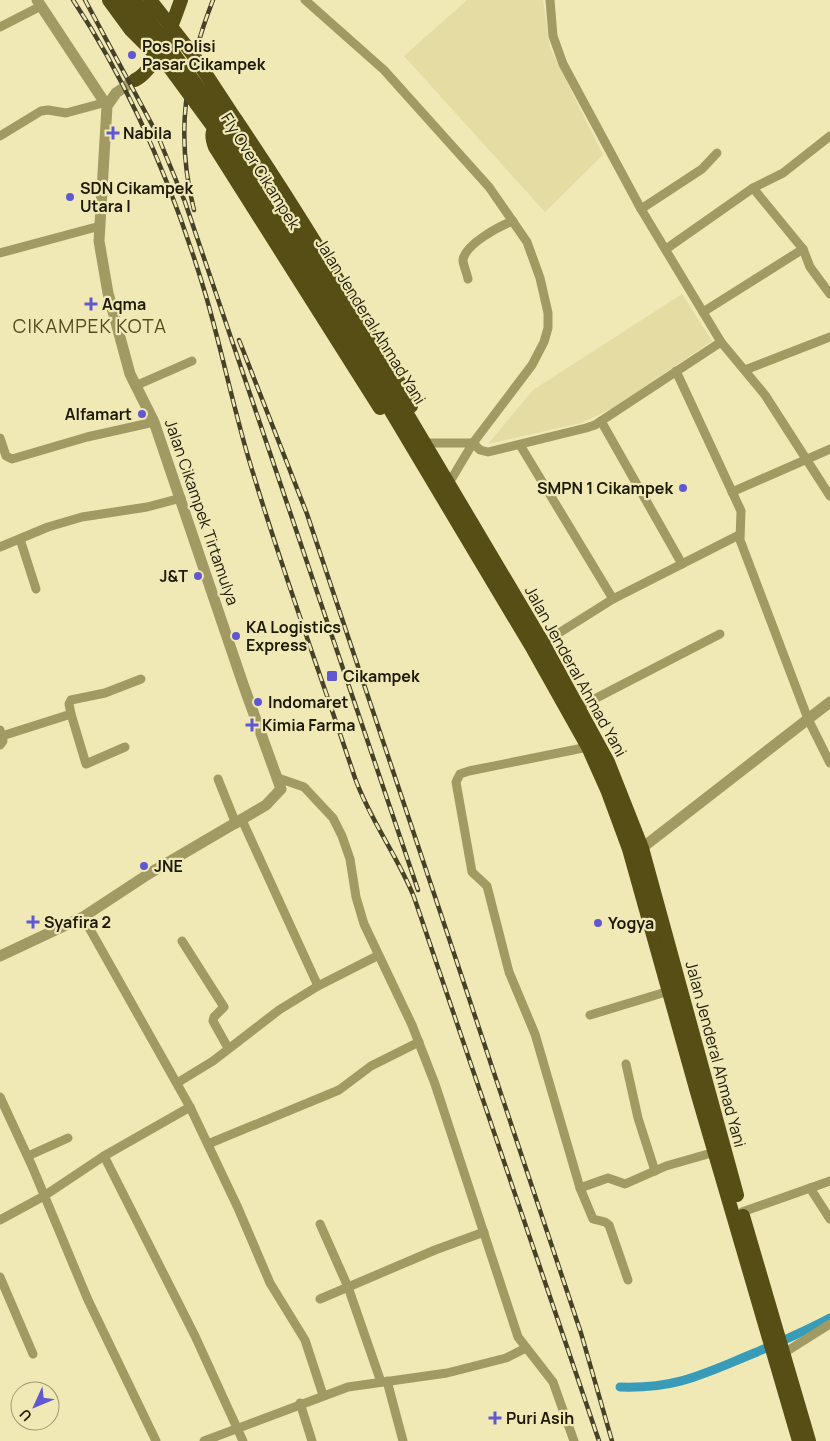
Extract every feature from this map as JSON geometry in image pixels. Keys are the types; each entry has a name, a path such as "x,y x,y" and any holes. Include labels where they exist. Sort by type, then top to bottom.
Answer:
{"highway":[{"name":"Jalan Jenderal Ahmad Yani","path":"134,0 232,132 397,397 543,643 608,762 636,848 742,1212 773,1334"},
{"path":"150,0 194,56 314,239 410,401 415,426"},
{"path":"135,80 147,70 156,55 171,27 181,0"},
{"path":"116,3 143,53 142,65 135,74 135,80"},
{"name":"Fly Over Cikampek","path":"116,3 212,125 379,391"},
{"path":"132,30 156,55"},
{"path":"236,120 221,121 212,129 211,136 215,147 389,422 419,460"},
{"name":"Jalan Jenderal Ahmad Yani","path":"379,391 533,649 588,747 636,848 669,992 715,1152 809,1441"},
{"name":"Jalan Jenderal Ahmad Yani","path":"780,1352 799,1441"}],"street":[{"path":"306,0 363,49 399,86 489,187 527,242 540,278 546,304 548,328 544,342 532,365 472,443 449,483"},
{"path":"550,0 553,36 564,64 641,209 722,342 765,395 830,496"},
{"path":"0,27 39,3 105,104"},
{"path":"0,136 41,111 48,110 66,113 105,104 116,93 135,80"},
{"name":"Jalan Cikampek Tirtamulya","path":"105,104 98,241 108,292 128,367 135,386 154,422 243,684 278,778"},
{"path":"666,249 753,188 783,173 830,136"},
{"path":"641,209 691,177 707,165 717,153"},
{"path":"753,188 802,249 810,267 830,294"},
{"path":"468,279 463,261 465,255 491,231 513,221"},
{"path":"0,253 100,226"},
{"path":"703,312 802,249"},
{"path":"745,370 830,337"},
{"path":"425,443 472,443 480,450 488,452 586,428 601,421 722,342"},
{"path":"135,386 192,361"},
{"path":"676,371 742,517 739,535 808,719 830,763"},
{"path":"601,421 682,564"},
{"path":"0,438 6,456 12,459 87,437 154,422"},
{"path":"520,445 613,600"},
{"path":"732,492 830,449"},
{"path":"0,547 48,527 82,517 147,507 180,498"},
{"path":"543,643 613,600 739,535"},
{"path":"20,539 36,589"},
{"path":"579,707 720,634"},
{"path":"125,747 86,764 69,704 71,700 105,693 141,680"},
{"path":"636,848 830,702"},
{"path":"1,737 71,714"},
{"path":"588,747 469,771 460,774 456,782 472,872 486,886 510,972 535,1034 580,1188 593,1219 609,1225 628,1280"},
{"path":"0,956 83,917 150,873 266,805 278,794 280,789 278,778 304,787 333,818 350,859 356,897 377,956 419,1042 518,1337 553,1382 574,1441"},
{"path":"218,779 318,986"},
{"path":"83,917 190,1106 270,1282 305,1340 323,1395"},
{"path":"182,941 224,1007 214,1016 213,1021 228,1048"},
{"path":"176,1083 213,1061 279,1010 318,986 377,956"},
{"path":"590,1015 669,992"},
{"path":"208,1144 311,1099 339,1090 370,1066 419,1042"},
{"path":"626,1064 638,1118 655,1171"},
{"path":"0,1097 28,1156 115,1358 156,1441"},
{"path":"0,1220 44,1196 104,1156 190,1106"},
{"path":"28,1156 68,1138"},
{"path":"580,1188 608,1178 625,1184 655,1171 715,1152"},
{"path":"104,1156 194,1336 243,1441"},
{"path":"742,1212 830,1181"},
{"path":"810,1188 830,1219"},
{"path":"320,1224 348,1287 384,1382 403,1441"},
{"path":"320,1299 434,1250 484,1232"},
{"path":"0,1277 33,1354"},
{"path":"780,1352 830,1324"},
{"path":"204,1441 300,1403 348,1387 436,1375 471,1368 506,1358 526,1348"},
{"path":"300,1403 312,1441"}],"shaded area":[{"path":"467,0 543,0 550,48 603,155 545,212 404,56"},
{"path":"682,294 712,341 613,408 581,423 488,444 533,390"}],"waterway":[{"path":"620,1387 659,1385 691,1378 757,1352 830,1318"}],"railway":[{"path":"73,0 95,34 133,106 181,219 206,296 247,453 299,616 361,793 414,897 599,1441"},
{"path":"85,0 157,134 185,202 418,890"},
{"path":"194,210 185,155 184,129 186,104 196,52 213,0"},
{"path":"239,340 307,514 581,1333 612,1441"}],"place":[{"name":"Pos Polisi Pasar Cikampek","path":"132,55"},
{"name":"Nabila","path":"113,133"},
{"name":"SDN Cikampek Utara I","path":"70,197"},
{"name":"Aqma","path":"91,304"},
{"name":"Alfamart","path":"142,414"},
{"name":"SMPN 1 Cikampek","path":"683,488"},
{"name":"J&T","path":"198,576"},
{"name":"KA Logistics Express","path":"236,636"},
{"name":"Cikampek","path":"332,676"},
{"name":"Indomaret","path":"258,702"},
{"name":"Kimia Farma","path":"252,725"},
{"name":"JNE","path":"144,866"},
{"name":"Syafira 2","path":"33,922"},
{"name":"Yogya","path":"598,923"},
{"name":"Puri Asih","path":"495,1418"}],"district":[{"name":"CIKAMPEK KOTA","path":"90,326"}]}
